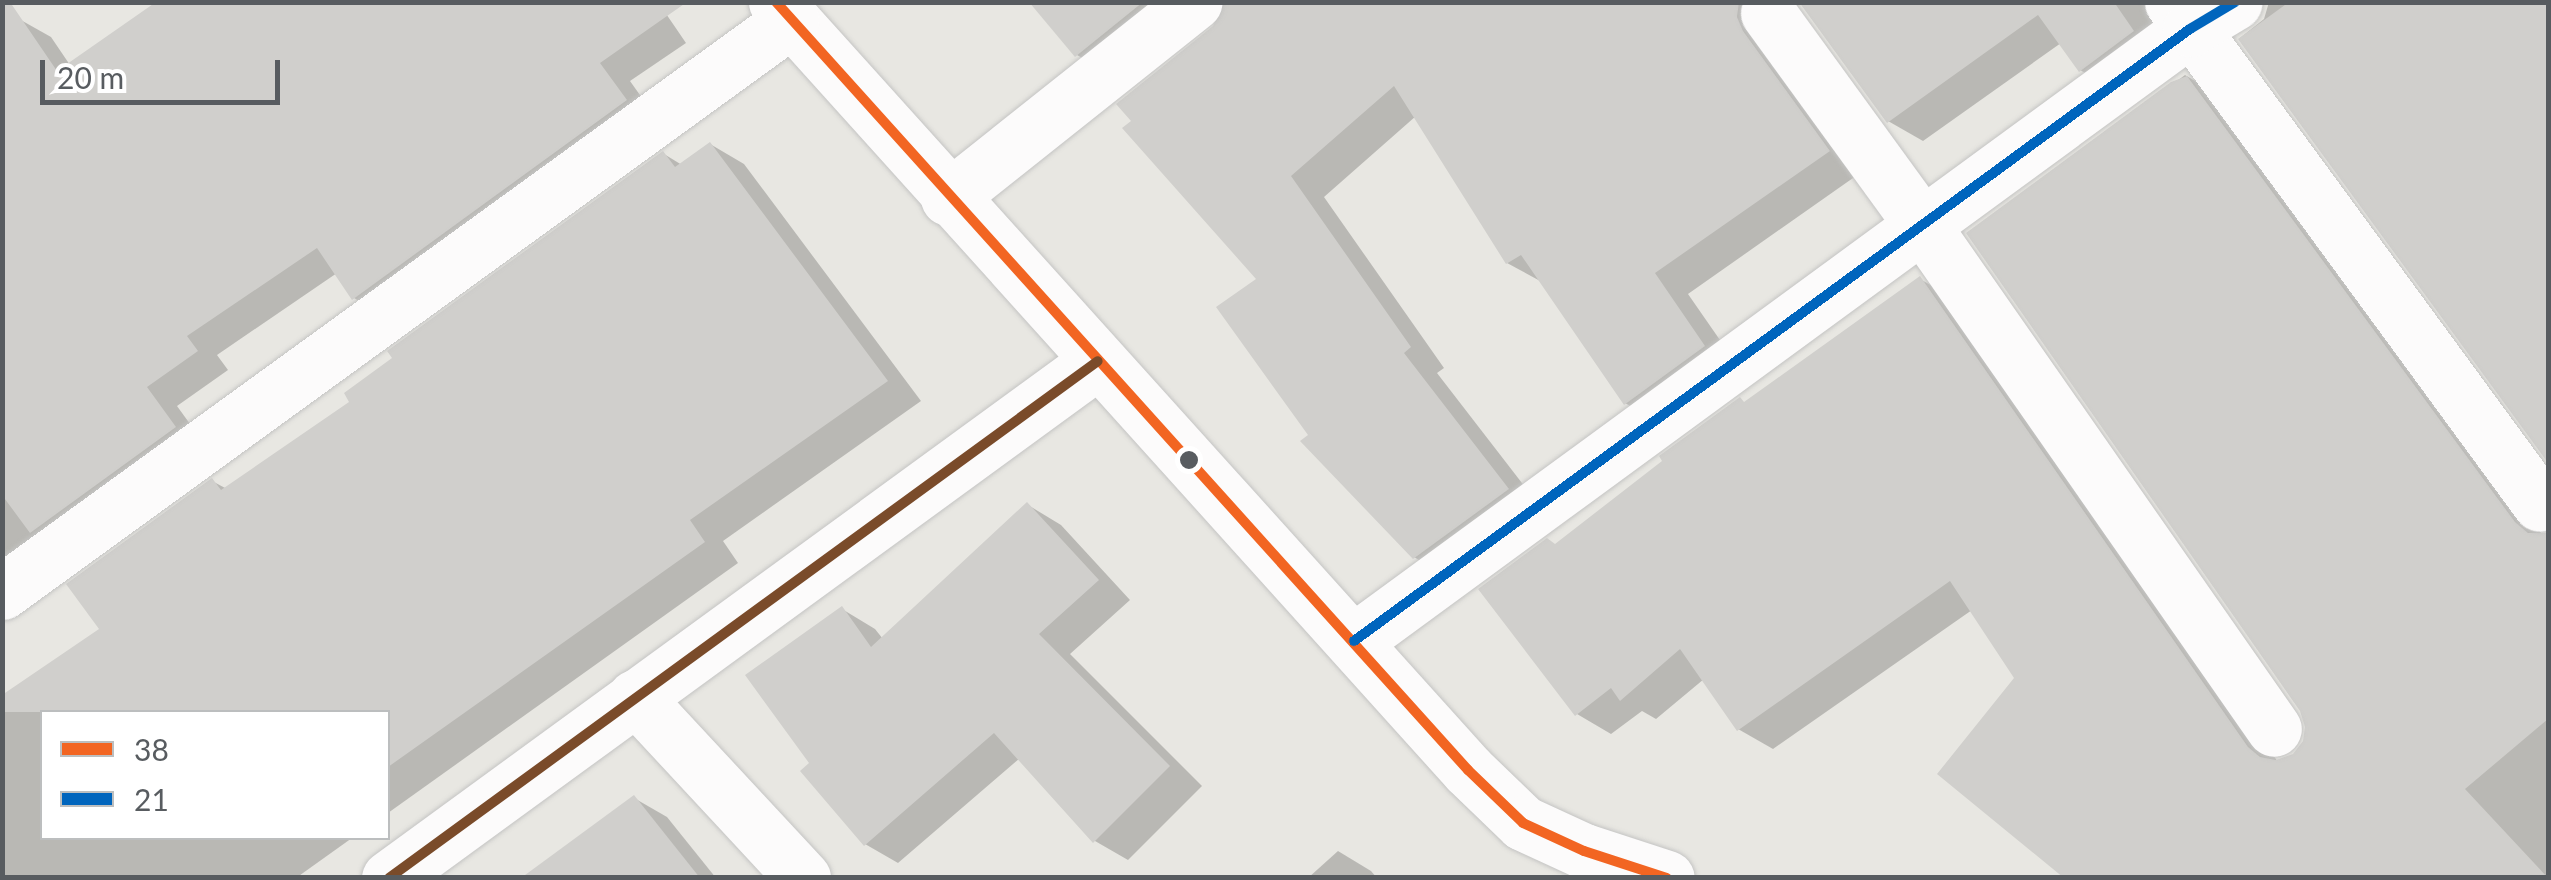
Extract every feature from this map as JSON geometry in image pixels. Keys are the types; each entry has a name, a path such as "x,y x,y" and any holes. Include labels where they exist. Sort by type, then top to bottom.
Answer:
{"street":[{"path":"948,198 1194,2"},
{"path":"2,592 783,11 1468,770 1523,823 1584,851 1667,878"},
{"path":"1354,641 1924,226 2198,11 2540,504"},
{"path":"1768,13 1924,226 2274,730"},
{"path":"390,878 1098,361"},
{"path":"635,697 802,878"}],"building":[{"path":"2,2 10,2 57,71 156,2 687,2 600,63 627,100 352,300 317,248 187,336 198,351 147,387 176,427 30,533 2,495"},
{"path":"1029,2 1143,2 1075,57"},
{"path":"1224,2 1739,2 1737,17 1743,31 1830,151 1655,273 1705,346 1624,405 1521,255 1506,264 1394,86 1291,176 1411,347 1404,353 1509,489 1413,559 1300,441 1308,435 1216,307 1256,279 1122,128 1131,121 1116,104 1213,26"},
{"path":"1799,2 2114,2 2134,31 2079,72 2038,15 1887,123"},
{"path":"2289,2 2548,2 2548,463 2238,39"},
{"path":"2187,76 2515,522 2528,533 2548,533 2548,719 2465,789 2548,878 2064,878 1937,774 2014,678 1950,581 1737,731 1680,649 1620,701 1611,688 1575,716 1478,589 1547,538 1555,544 1662,461 1659,456 1740,397 1744,402 1920,276 2248,747 2260,757 2276,760 2293,754 2303,741 2305,727 2300,711 1966,233 2171,82"},
{"path":"710,142 888,381 690,520 705,542 390,766 390,710 2,712 2,695 99,629 66,584 212,478 221,490 349,402 344,393 392,358 387,351 663,151 675,167"},
{"path":"1027,502 1099,580 1039,634 1170,766 1093,843 994,733 864,846 800,771 809,763 745,675 842,606 871,647"},
{"path":"634,795 700,878 521,878"}],"transit line":[{"name":"38","path":"776,2 1468,770 1523,823 1584,851 1667,878"},
{"name":"21","path":"1354,641 2190,29 2235,2"},
{"path":"389,878 1098,361"}]}
